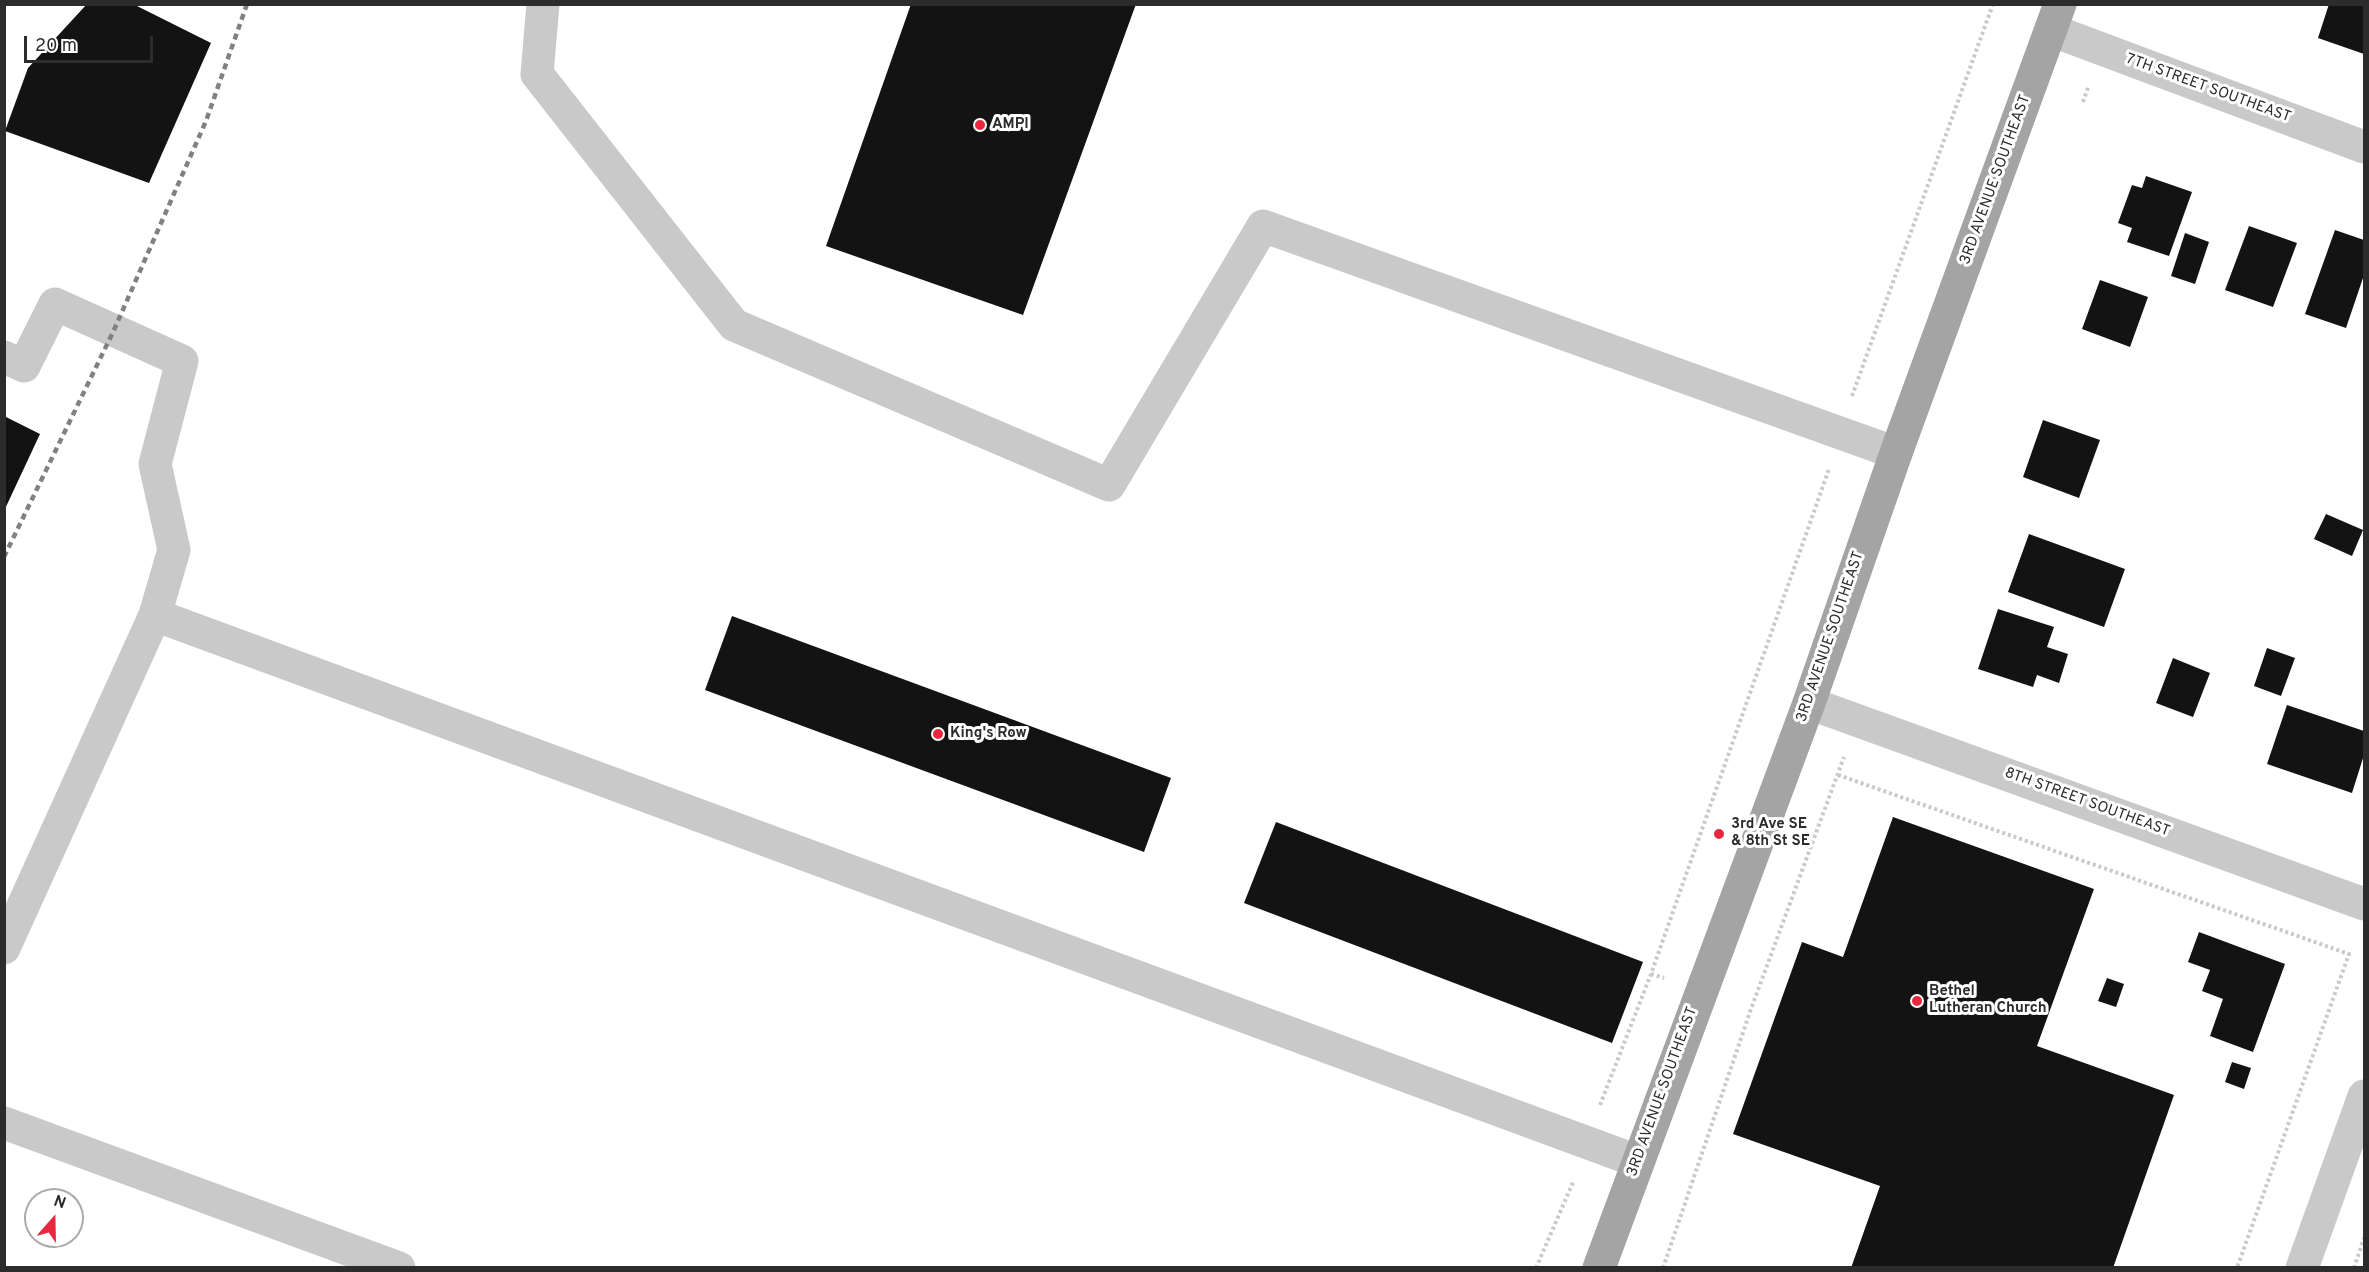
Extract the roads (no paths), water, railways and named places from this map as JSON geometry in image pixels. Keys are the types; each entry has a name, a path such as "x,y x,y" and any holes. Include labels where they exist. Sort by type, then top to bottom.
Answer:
{"main road":[{"name":"3RD AVENUE SOUTHEAST","path":"1599,1268 1809,703 1896,453 2055,17"}],"street":[{"path":"543,4 537,74 734,325 1109,484 1263,226 1896,453"},
{"name":"7TH STREET SOUTHEAST","path":"2055,17 2364,147"},
{"path":"4,357 24,366 55,304 182,361 154,464 174,550 155,615 4,948"},
{"path":"155,615 1637,1161"},
{"name":"8TH STREET SOUTHEAST","path":"1809,703 2364,904"},
{"path":"2302,1268 2364,1096"},
{"path":"4,1123 399,1268"}],"railway":[{"path":"4,557 114,330 206,121 247,4"}],"place":[{"name":"AMPI","path":"980,125"},
{"name":"King's Row","path":"938,734"},
{"name":"3rd Ave SE & 8th St SE","path":"1719,834"},
{"name":"Bethel Lutheran Church","path":"1917,1001"}]}
